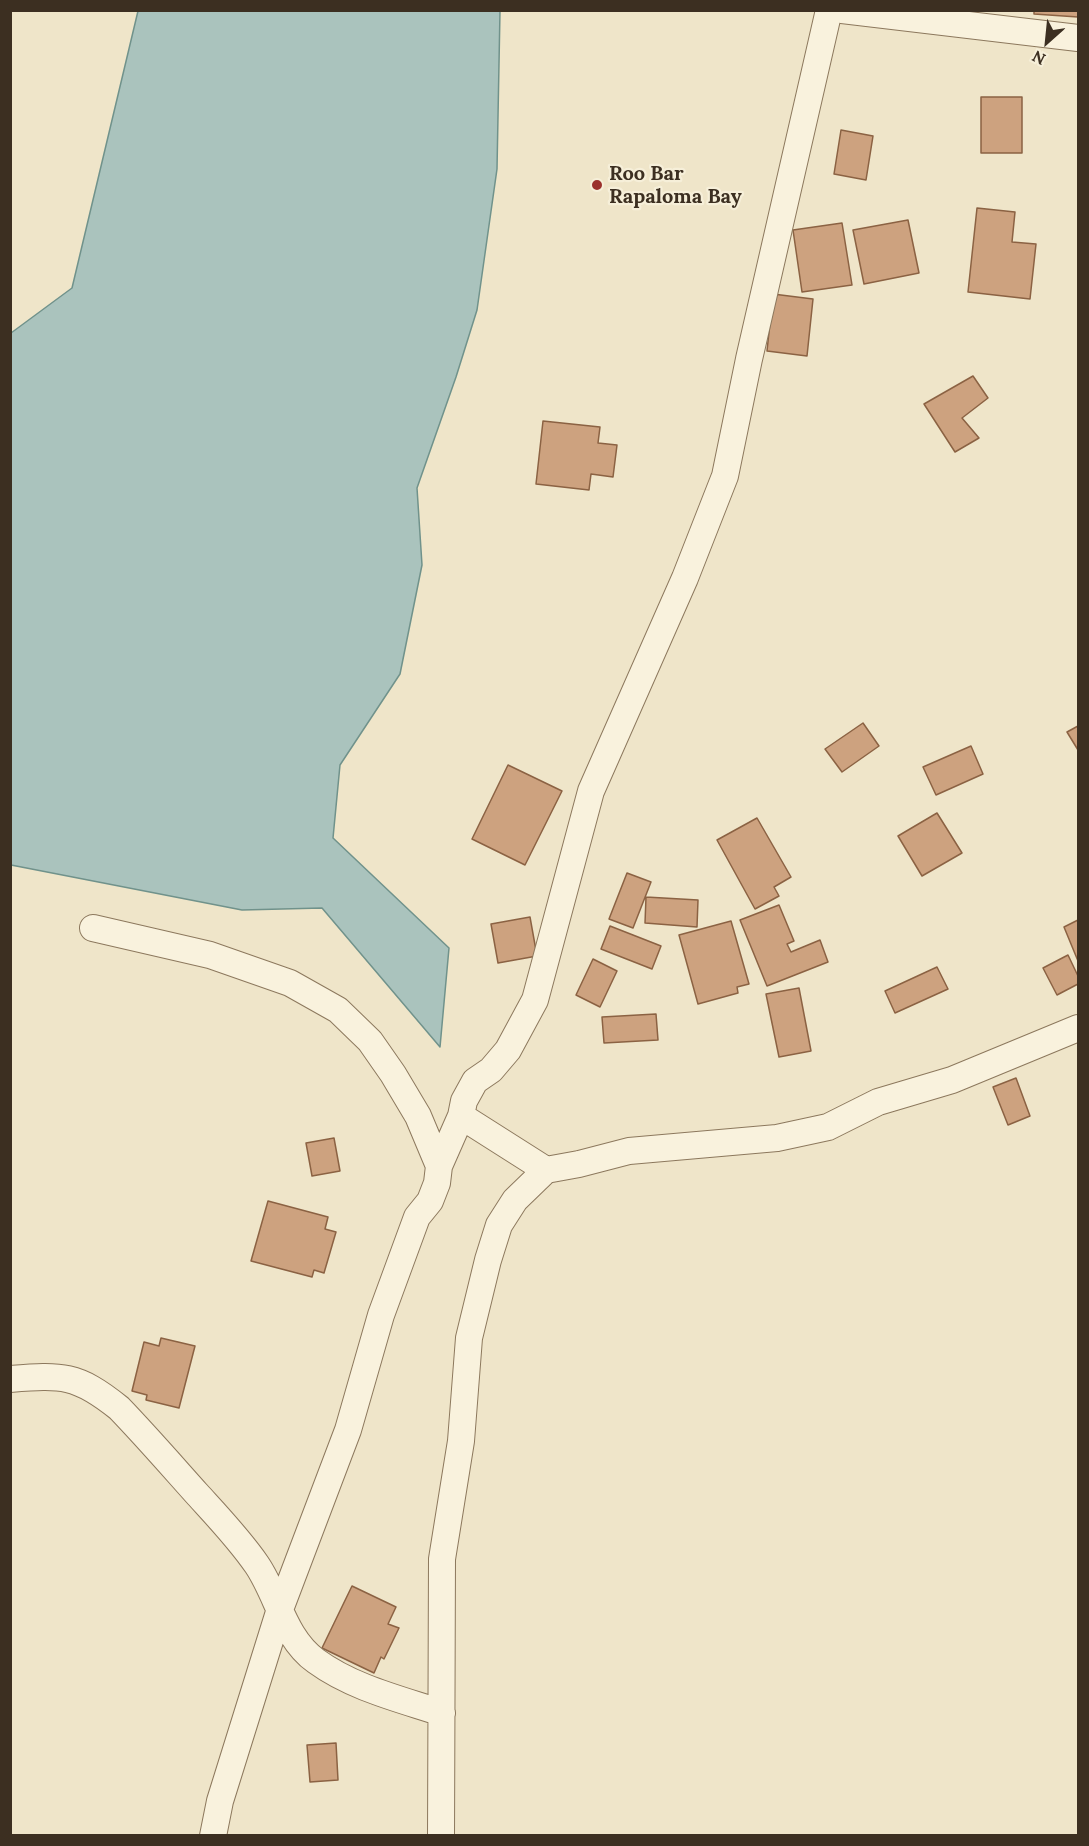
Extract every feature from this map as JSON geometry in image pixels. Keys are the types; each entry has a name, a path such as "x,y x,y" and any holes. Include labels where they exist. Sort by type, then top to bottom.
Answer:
{"street":[{"path":"213,1836 220,1801 279,1612 348,1430 381,1315 417,1217 430,1201 437,1183 438,1166 461,1116 464,1101 476,1081 492,1070 508,1050 535,1000 591,791 685,578 725,476 748,359 829,10"},
{"path":"842,10 1078,38"},
{"path":"93,928 210,955 290,983 338,1010 370,1041 393,1074 418,1116 438,1166"},
{"path":"441,1836 442,1559 461,1441 469,1338 499,1225 516,1200 546,1170 629,1151 777,1138 828,1126 878,1102 952,1080 1078,1028"},
{"path":"461,1116 546,1170"},
{"path":"10,1379 48,1376 79,1381 98,1391 118,1407 235,1536 258,1567 279,1612 297,1641 315,1661 374,1690 442,1713"}],"water":[{"path":"138,11 500,11 497,169 477,310 417,488 422,565 400,674 340,765 333,838 449,948 440,1047 322,908 242,910 11,865 11,333 72,288"}],"building":[{"path":"1034,10 1078,10 1078,17 1034,14"},
{"path":"981,97 1022,97 1022,153 981,153"},
{"path":"841,130 873,136 866,180 834,174"},
{"path":"977,208 1015,212 1012,242 1036,244 1030,299 968,292"},
{"path":"908,220 919,273 864,284 853,230"},
{"path":"842,223 852,285 802,292 793,230"},
{"path":"773,294 813,299 807,356 767,351"},
{"path":"973,376 988,398 962,418 979,438 955,452 924,404"},
{"path":"543,421 600,427 598,443 617,445 613,477 591,474 589,490 536,484"},
{"path":"863,723 879,746 842,772 825,749"},
{"path":"1078,726 1078,750 1067,732"},
{"path":"971,746 983,774 936,795 923,767"},
{"path":"508,765 562,791 525,865 472,839"},
{"path":"937,813 962,853 922,876 898,836"},
{"path":"757,818 791,877 774,887 779,896 755,909 717,840"},
{"path":"627,873 651,882 633,928 609,919"},
{"path":"646,897 698,900 697,927 645,923"},
{"path":"779,905 794,941 787,944 791,952 820,940 828,962 767,986 740,920"},
{"path":"530,917 537,956 498,963 491,924"},
{"path":"1078,920 1078,961 1064,927"},
{"path":"731,921 749,984 737,987 738,993 698,1004 679,935"},
{"path":"610,926 661,946 652,969 601,949"},
{"path":"1068,955 1078,976 1078,984 1057,995 1043,968"},
{"path":"593,959 617,971 600,1007 576,995"},
{"path":"937,967 948,989 895,1013 885,991"},
{"path":"799,988 811,1051 779,1057 766,994"},
{"path":"656,1014 658,1040 604,1043 602,1017"},
{"path":"1016,1078 1030,1116 1008,1125 993,1087"},
{"path":"334,1138 340,1171 312,1176 306,1143"},
{"path":"268,1201 328,1217 325,1229 336,1232 324,1273 314,1270 312,1277 251,1261"},
{"path":"161,1338 195,1346 179,1408 146,1400 147,1395 132,1391 144,1342 159,1346"},
{"path":"352,1586 396,1607 388,1624 399,1628 384,1659 381,1657 374,1673 322,1648"},
{"path":"336,1743 338,1780 310,1782 307,1745"}],"place":[{"name":"Roo Bar Rapaloma Bay","path":"597,185"}]}
